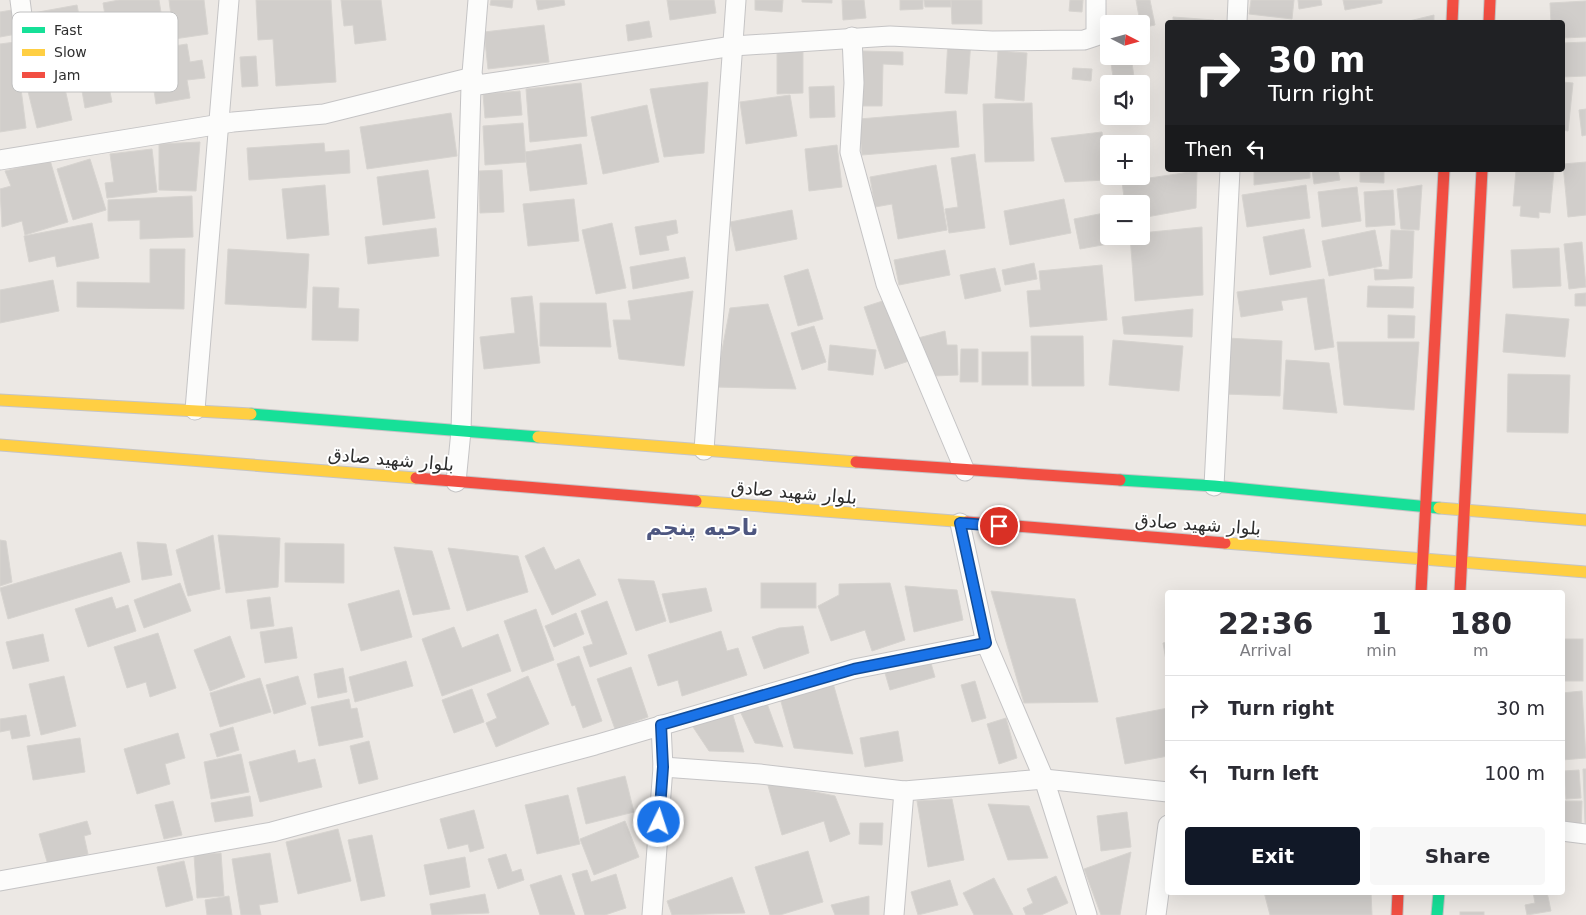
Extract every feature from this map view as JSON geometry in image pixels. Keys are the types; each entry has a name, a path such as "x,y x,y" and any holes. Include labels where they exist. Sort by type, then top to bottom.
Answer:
{"main road":[{"path":"1452,20 1453,0"},
{"path":"1489,20 1490,0"},
{"path":"1420,590 1444,172"},
{"path":"1460,590 1482,172"},
{"name":"بلوار شهید صادق","path":"0,400 195,410 965,471 1214,486 1426,508 1586,520"},
{"name":"بلوار شهید صادق","path":"0,445 1586,572"},
{"path":"1397,915 1398,895"},
{"path":"1437,915 1439,895"}],"street":[{"path":"195,410 229,0"},
{"path":"456,482 461,432 472,82 478,0"},
{"path":"704,450 736,0"},
{"path":"0,160 97,142 218,126 232,122 324,114 472,82 733,46 890,36 992,41 1084,40 1096,36 1096,0"},
{"path":"1237,20 1238,0"},
{"path":"852,38 854,83 850,152 886,284 965,471"},
{"path":"1214,486 1230,172"},
{"path":"960,523 986,643 1044,780 1088,915"},
{"path":"0,881 272,832 661,725 854,669 986,643"},
{"path":"652,915 663,767 661,725"},
{"path":"663,767 760,774 904,792 1044,780 1165,792"},
{"path":"894,915 904,792"},
{"path":"1565,831 1586,834"},
{"path":"1156,915 1165,848"}],"building":[{"path":"119,0 159,0 161,12 104,12 103,3"},
{"path":"169,0 204,0 208,34 178,38 178,12 171,12"},
{"path":"256,0 331,0 336,82 276,86 273,39 258,40"},
{"path":"341,0 381,0 386,40 355,44 353,25 344,26"},
{"path":"491,0 513,0 512,8 490,5"},
{"path":"536,0 564,0 565,5 538,10"},
{"path":"667,0 714,0 716,13 670,20"},
{"path":"755,0 783,0 782,12 755,10"},
{"path":"802,0 832,0 832,3 802,2"},
{"path":"842,0 864,0 866,18 843,20"},
{"path":"900,0 923,0 923,9 900,10"},
{"path":"924,0 951,0 951,7 925,7"},
{"path":"951,0 982,0 982,24 952,24"},
{"path":"1070,0 1083,0 1082,12 1069,11"},
{"path":"1136,0 1150,0 1155,25 1150,26 1150,15 1139,15"},
{"path":"1251,0 1294,0 1292,19 1249,14"},
{"path":"1298,0 1321,0 1322,5 1299,9"},
{"path":"1343,0 1382,0 1382,3 1345,10"},
{"path":"1586,1 1586,37 1565,38 1565,20 1551,20 1550,3"},
{"path":"77,5 78,12 38,12"},
{"path":"12,10 12,35 0,37 0,12"},
{"path":"1434,15 1434,20 1413,20"},
{"path":"1173,17 1214,20 1173,20"},
{"path":"649,21 652,37 628,41 626,25"},
{"path":"544,25 549,62 488,69 484,32"},
{"path":"948,40 971,41 967,94 945,93"},
{"path":"12,42 12,92 21,92 26,128 0,132 0,44"},
{"path":"1586,42 1586,76 1565,77 1565,43"},
{"path":"187,44 190,62 202,60 205,78 187,80 190,98 156,104 154,92 178,92 178,45"},
{"path":"777,48 803,48 803,93 777,94"},
{"path":"863,51 903,52 903,65 883,64 882,106 862,106"},
{"path":"998,51 1027,53 1024,101 995,98"},
{"path":"256,56 258,86 242,87 240,57"},
{"path":"1111,65 1132,65 1134,75 1113,75"},
{"path":"1073,68 1092,69 1091,81 1072,79"},
{"path":"708,82 704,153 664,157 650,89"},
{"path":"1565,82 1573,83 1568,131 1565,130"},
{"path":"581,83 587,136 530,142 526,89"},
{"path":"834,86 835,117 810,118 809,87"},
{"path":"520,91 522,115 485,118 483,94"},
{"path":"28,92 66,92 72,120 37,128"},
{"path":"82,92 110,92 112,102 85,108"},
{"path":"790,95 797,136 746,144 740,102"},
{"path":"1032,103 1034,161 985,162 983,104"},
{"path":"647,105 659,162 603,174 591,117"},
{"path":"1586,109 1586,135 1582,136 1579,110"},
{"path":"956,111 959,147 862,155 859,119"},
{"path":"451,113 457,156 367,169 360,127"},
{"path":"523,123 526,162 485,165 483,126"},
{"path":"1102,132 1102,135 1100,135 1100,180 1065,182 1051,138"},
{"path":"200,142 196,191 159,190 159,144"},
{"path":"324,143 325,152 349,150 350,173 249,180 247,148"},
{"path":"581,144 587,184 530,191 525,152"},
{"path":"837,145 842,187 809,191 805,149"},
{"path":"152,149 157,192 107,198 105,183 114,182 110,154"},
{"path":"975,154 985,228 949,233 945,209 958,207 951,158"},
{"path":"90,159 106,210 73,220 57,169"},
{"path":"50,160 68,222 25,235 22,221 2,227 0,189 11,186 5,171"},
{"path":"1586,162 1586,215 1568,217 1564,172 1565,164"},
{"path":"936,165 947,230 898,239 892,204 875,207 870,177"},
{"path":"428,170 435,218 383,225 377,177"},
{"path":"502,170 504,212 480,213 479,171"},
{"path":"1197,172 1196,208 1150,216 1150,195 1124,195 1122,185 1150,185 1150,178"},
{"path":"1254,172 1310,172 1310,178 1254,185"},
{"path":"1312,172 1338,172 1340,180 1314,184"},
{"path":"1360,172 1384,172 1384,183 1360,182"},
{"path":"1516,172 1554,172 1550,213 1539,212 1539,218 1520,216 1521,206 1513,206"},
{"path":"325,185 329,235 287,239 282,189"},
{"path":"1306,185 1310,218 1247,227 1242,195"},
{"path":"1422,185 1419,230 1401,229 1397,189"},
{"path":"1357,187 1361,221 1322,227 1318,192"},
{"path":"1393,190 1395,225 1366,227 1364,192"},
{"path":"192,196 193,237 140,239 140,220 108,221 108,200"},
{"path":"574,199 579,241 528,246 523,204"},
{"path":"1064,199 1071,233 1010,245 1004,211"},
{"path":"792,210 797,239 736,251 730,222"},
{"path":"1100,214 1100,245 1102,245 1080,249 1074,219"},
{"path":"676,220 678,233 666,236 669,250 640,255 635,227"},
{"path":"92,223 99,258 57,267 55,256 29,262 24,236"},
{"path":"612,223 626,288 596,294 582,230"},
{"path":"1202,227 1203,295 1135,301 1131,245 1150,245 1150,232"},
{"path":"436,228 439,256 368,264 365,237"},
{"path":"1304,229 1311,267 1270,275 1263,237"},
{"path":"1375,230 1382,266 1329,276 1322,241"},
{"path":"1391,230 1414,231 1412,278 1375,280 1374,269 1389,270"},
{"path":"1582,242 1586,287 1569,289 1564,244"},
{"path":"1559,248 1561,286 1513,288 1511,250"},
{"path":"150,249 185,249 184,309 77,307 77,282 150,283"},
{"path":"228,249 309,254 306,308 225,304"},
{"path":"945,250 950,275 899,285 894,260"},
{"path":"685,257 689,278 633,289 630,267"},
{"path":"1034,263 1037,279 1005,285 1002,270"},
{"path":"1102,265 1107,320 1030,327 1027,291 1041,290 1039,271"},
{"path":"995,268 1001,291 965,299 960,275"},
{"path":"808,269 823,319 798,326 784,276"},
{"path":"1324,279 1334,347 1315,350 1307,297 1281,301 1283,310 1241,317 1237,292"},
{"path":"53,280 59,311 0,323 0,290"},
{"path":"1368,286 1414,287 1413,308 1367,307"},
{"path":"313,287 339,288 338,308 359,309 358,341 312,340"},
{"path":"693,291 684,366 619,359 613,320 631,320 628,301"},
{"path":"1586,293 1586,306 1575,306 1575,294"},
{"path":"532,296 540,363 484,369 480,337 515,333 511,298"},
{"path":"889,299 909,361 885,369 864,307"},
{"path":"540,303 606,303 611,347 540,346"},
{"path":"768,304 796,389 715,387 730,308"},
{"path":"1193,309 1192,337 1124,334 1122,317"},
{"path":"1506,314 1569,319 1565,357 1503,352"},
{"path":"1388,315 1415,316 1414,338 1388,338"},
{"path":"814,326 826,362 802,370 791,333"},
{"path":"945,331 947,345 957,345 958,375 933,376 918,338"},
{"path":"1031,336 1083,336 1084,386 1032,386"},
{"path":"1227,338 1282,341 1280,396 1224,394"},
{"path":"1113,340 1183,346 1179,391 1109,385"},
{"path":"1337,342 1419,342 1414,410 1344,405"},
{"path":"830,345 876,350 873,375 828,370"},
{"path":"961,349 978,349 978,382 960,382"},
{"path":"982,352 1028,352 1028,385 982,385"},
{"path":"1286,360 1329,363 1337,413 1283,409"},
{"path":"1508,374 1570,375 1568,433 1507,432"},
{"path":"213,535 220,589 188,596 176,550"},
{"path":"218,535 280,538 278,587 226,593"},
{"path":"0,540 6,541 12,582 0,586"},
{"path":"137,542 166,544 172,575 142,580"},
{"path":"285,543 344,544 344,583 285,582"},
{"path":"394,547 432,551 450,609 413,615"},
{"path":"544,547 555,570 579,559 596,595 552,615 525,556"},
{"path":"448,548 518,556 528,592 467,611"},
{"path":"121,552 130,582 8,619 0,588"},
{"path":"618,579 654,581 666,621 636,631"},
{"path":"180,583 191,611 144,628 134,600"},
{"path":"761,583 816,583 816,608 761,608"},
{"path":"890,583 905,640 872,651 865,630 831,641 818,606 839,595 839,584"},
{"path":"905,586 957,590 963,620 914,632"},
{"path":"706,588 712,611 670,623 662,594"},
{"path":"399,590 412,637 361,651 348,604"},
{"path":"991,591 1075,599 1098,702 1024,703"},
{"path":"112,597 116,609 128,605 136,631 88,647 75,609"},
{"path":"270,597 274,626 251,629 247,600"},
{"path":"607,601 627,654 590,667 583,647 593,644 581,611"},
{"path":"536,609 554,660 522,672 504,621"},
{"path":"576,613 584,634 554,647 545,626"},
{"path":"803,626 809,653 764,669 752,637 779,628"},
{"path":"292,627 297,658 265,663 260,632"},
{"path":"454,627 462,648 498,634 511,671 442,696 422,639"},
{"path":"721,631 727,651 738,648 747,675 682,696 678,680 658,686 648,655"},
{"path":"158,633 176,688 150,697 146,682 127,688 114,647"},
{"path":"43,634 49,661 13,669 6,642"},
{"path":"230,636 245,677 210,691 194,650"},
{"path":"1565,639 1583,639 1583,681 1565,681"},
{"path":"579,656 602,721 583,728 575,705 572,706 557,664"},
{"path":"930,660 935,677 890,690 885,673"},
{"path":"406,661 413,686 355,702 349,677"},
{"path":"631,667 648,717 615,729 597,679"},
{"path":"343,668 347,692 318,698 314,674"},
{"path":"64,676 76,726 41,735 29,684"},
{"path":"298,676 306,704 274,714 266,685"},
{"path":"528,676 549,724 496,747 486,723 497,718 487,694"},
{"path":"260,678 271,712 220,727 210,693"},
{"path":"975,681 986,718 972,722 961,685"},
{"path":"833,683 853,754 794,748 780,698"},
{"path":"472,689 484,722 454,733 442,700"},
{"path":"1582,691 1586,758 1565,760 1565,693"},
{"path":"765,698 783,747 755,743 739,709"},
{"path":"349,699 351,709 357,708 363,737 319,746 311,707"},
{"path":"731,709 744,752 709,751 691,724"},
{"path":"1165,709 1165,757 1125,764 1116,718"},
{"path":"26,715 30,736 12,739 10,730 0,732 0,719"},
{"path":"1006,718 1017,758 999,764 987,724"},
{"path":"233,727 239,750 217,757 210,734"},
{"path":"898,731 903,761 865,767 860,738"},
{"path":"178,733 185,758 165,764 170,784 137,794 124,749"},
{"path":"80,738 85,772 33,780 27,746"},
{"path":"369,741 378,779 359,784 350,746"},
{"path":"295,750 298,763 315,759 322,787 260,802 249,762"},
{"path":"241,754 249,792 211,799 204,762"},
{"path":"1583,769 1586,769 1586,823 1585,823"},
{"path":"1579,770 1581,798 1566,799 1565,771"},
{"path":"625,776 634,812 586,824 577,788"},
{"path":"767,782 835,796 850,834 830,842 824,821 782,835"},
{"path":"568,795 580,844 537,854 525,805"},
{"path":"250,796 253,816 215,822 211,803"},
{"path":"952,799 964,860 928,867 917,801"},
{"path":"173,801 182,835 164,839 155,805"},
{"path":"1565,801 1582,801 1581,830 1565,829"},
{"path":"988,804 1029,806 1048,858 1008,860"},
{"path":"474,810 484,848 470,852 468,844 448,849 440,819"},
{"path":"1127,812 1131,847 1101,851 1097,816"},
{"path":"87,821 91,834 84,836 88,854 48,865 39,834"},
{"path":"625,821 639,857 594,875 580,839"},
{"path":"860,823 883,823 882,845 859,844"},
{"path":"338,829 351,881 298,894 286,842"},
{"path":"372,835 385,896 361,901 348,840"},
{"path":"808,851 823,902 780,915 770,915 755,867"},
{"path":"1131,852 1120,915 1101,915 1084,869"},
{"path":"221,853 224,896 197,898 194,855"},
{"path":"270,853 278,902 259,905 261,915 241,915 232,859"},
{"path":"506,854 512,872 521,869 524,880 498,889 488,859"},
{"path":"465,857 470,887 430,895 424,865"},
{"path":"184,861 193,900 166,907 157,867"},
{"path":"587,870 591,882 616,874 626,908 605,915 585,915 572,874"},
{"path":"561,875 575,915 540,915 530,885"},
{"path":"1056,876 1068,903 1041,915 1026,915 1023,908 1033,903 1027,889"},
{"path":"732,877 745,913 672,915 667,901"},
{"path":"994,878 1013,915 974,915 963,893"},
{"path":"950,880 958,905 918,915 911,892"},
{"path":"485,894 489,913 432,915 430,904"},
{"path":"1265,895 1371,895 1372,915 1270,915"},
{"path":"1534,895 1548,895 1551,911 1527,915 1525,905 1535,903"},
{"path":"229,896 232,915 207,915 205,900"},
{"path":"869,896 869,915 835,915 831,905"},
{"path":"1460,912 1484,912 1484,915 1460,915"}],"traffic: fast":[{"path":"251,414 538,437"},
{"path":"1120,480 1214,486 1439,508"},
{"path":"1437,915 1439,895"}],"traffic: slow":[{"path":"0,400 251,414"},
{"path":"538,437 856,462"},
{"path":"0,445 416,478"},
{"path":"696,501 967,522"},
{"path":"1439,508 1586,520"},
{"path":"1225,543 1586,572"}],"traffic: jam":[{"path":"1452,20 1453,0"},
{"path":"1489,20 1490,0"},
{"path":"1421,590 1444,172"},
{"path":"1460,590 1482,172"},
{"path":"856,462 1120,480"},
{"path":"416,478 696,501"},
{"path":"967,522 1225,543"},
{"path":"1397,915 1398,895"}],"district":[{"name":"ناحیه پنجم","path":"702,527"}],"route":[{"path":"659,822 663,767 661,725 854,669 986,643 960,523 999,526"}]}
